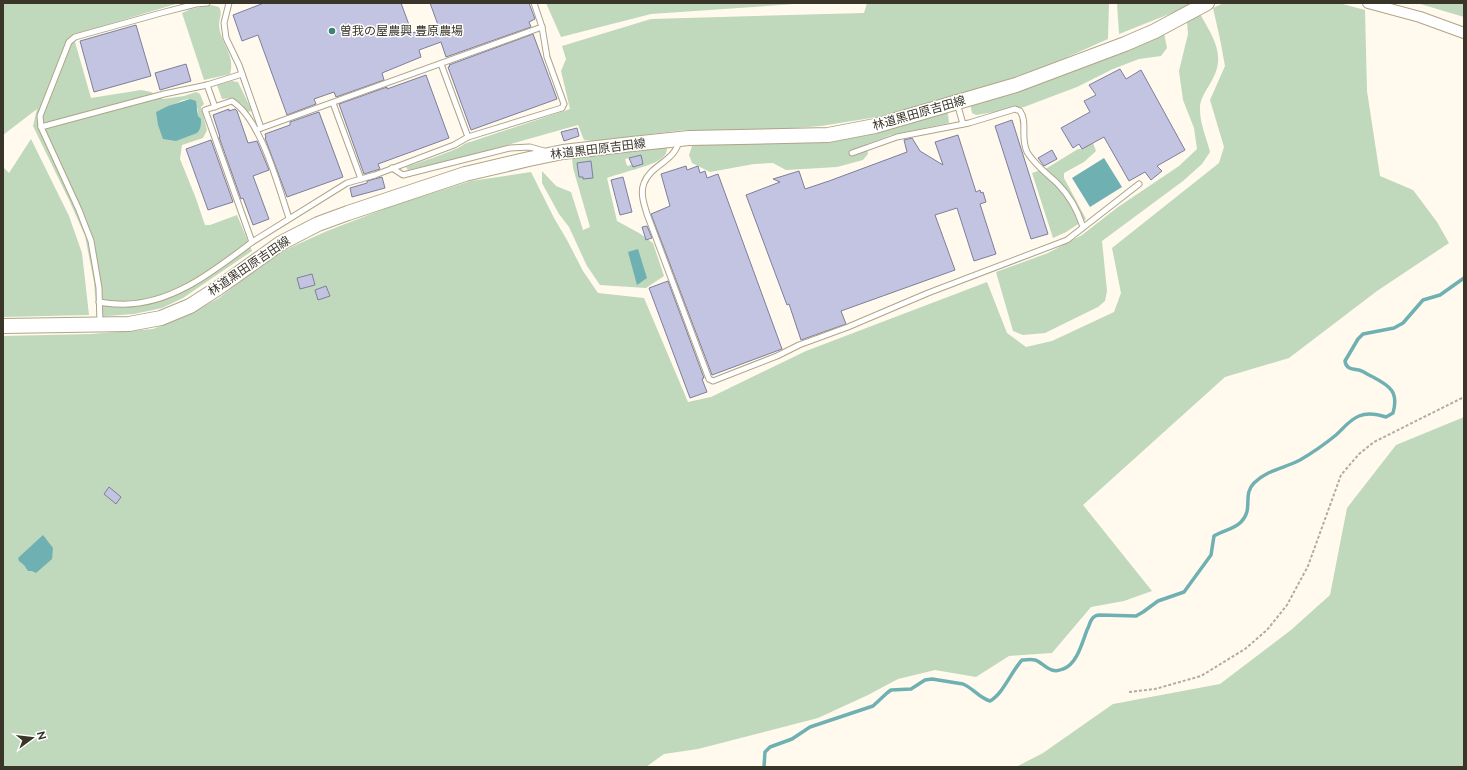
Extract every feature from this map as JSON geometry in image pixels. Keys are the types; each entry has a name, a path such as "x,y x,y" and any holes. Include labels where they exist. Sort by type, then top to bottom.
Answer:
{"street":[{"name":"林道黒田原吉田線","path":"3,326 129,324 161,318 190,306 218,288 280,243 318,224 465,174 552,154 679,139 828,135 875,126 1016,85 1125,44 1155,31 1207,3"},
{"path":"1368,3 1420,16 1464,33"}],"lane":[{"path":"100,324 96,268 91,241 79,210 40,127 40,116 69,42 75,37 161,13 206,3"},
{"path":"229,3 224,23 226,38 239,65 260,136 289,218"},
{"path":"99,302 119,305 139,303 158,299 174,293 216,268 289,218 328,196 334,190 454,145 468,137 562,108 564,104 547,57 542,26 534,3"},
{"path":"258,129 441,64 542,26"},
{"path":"441,64 468,137"},
{"path":"40,127 242,74"},
{"path":"207,84 215,107"},
{"path":"252,242 205,110 232,101 238,105 258,129"},
{"path":"956,102 963,124"},
{"path":"333,103 361,179"},
{"path":"852,153 897,137 963,124 1015,110 1020,111 1023,115 1023,140 1027,152 1036,165 1058,184 1068,196 1080,215 1083,228"},
{"path":"679,139 678,147 674,154 650,173 644,182 643,200 709,379 713,381 777,356 799,345 1067,240 1139,184"},
{"path":"392,168 403,176 510,148 530,147 552,154"}],"path":[{"path":"1128,692 1155,689 1201,676 1245,649 1267,630 1287,605 1308,566 1341,475 1359,454 1374,442 1464,397"}],"green space":[{"path":"3,3 179,3 73,35 91,98 141,90 151,92 163,99 184,96 196,92 200,94 204,104 201,107 207,130 203,138 182,145 180,159 205,225 210,225 237,215 252,251 183,298 162,308 134,314 97,318 94,282 85,236 33,126 37,109 3,135","holes":["190,99 198,109 198,116 159,111 183,100"]},
{"path":"546,3 809,3 651,14 561,37"},
{"path":"867,3 1109,3 1108,39 1045,67 976,90 877,117 821,126 756,131 684,130 593,141 584,140 578,125 465,157 408,170 406,167 446,153 461,147 464,144 570,109 561,71 566,59 562,46 651,19 864,13"},
{"path":"1117,3 1197,3 1119,34"},
{"path":"1224,3 1339,3 1365,10 1367,91 1380,176 1413,190 1437,222 1449,243 1377,291 1289,358 1225,377 1083,505 1152,591 1124,601 1091,607 1052,653 1009,656 976,677 935,670 898,679 868,695 818,718 698,749 664,754 646,767 3,767 3,336 91,334 153,329 188,315 219,298 259,267 285,250 327,231 392,206 471,181 531,172 583,271 598,293 644,298 688,402 711,397 806,351 987,282 1007,333 1026,347 1052,341 1114,312 1121,293 1112,248 1219,163 1224,147 1210,100 1225,66 1213,8"},
{"path":"1417,3 1464,3 1464,17"},
{"path":"211,5 219,7 220,9 220,31 231,61 231,67 230,74 204,80 182,13 191,9"},
{"path":"1200,14 1213,39 1218,55 1216,73 1203,96 1200,106 1201,121 1210,152 1202,164 1183,181 1102,241 1107,291 1105,301 1098,307 1045,333 1023,335 1013,331 996,272 1048,253 1082,235 1118,207 1179,166 1197,149 1194,128 1183,100 1179,71 1188,34 1187,22"},
{"path":"1164,33 1167,48 1161,56 1139,59 1113,69 1077,87 1024,107 976,115 972,113 970,103"},
{"path":"232,81 238,82 252,111 247,112 242,104 233,98 222,99 217,85"},
{"path":"945,108 948,114 949,123 891,135 867,144 868,154 863,160 837,167 786,170 773,163 754,164 710,172 692,163 689,155 692,146 697,142 826,137"},
{"path":"31,139 69,216 82,253 89,315 3,317 3,167 9,173"},
{"path":"1093,143 1096,151 1084,162 1064,173 1064,178 1086,219 1066,232 1053,238 1032,173 1047,168 1078,149 1082,149"},
{"path":"667,147 665,155 658,161 644,167 607,178 617,221 639,233 653,243 664,276 646,288 600,285 587,266 569,227 559,214 542,183 542,171 556,186 571,192 583,230 590,227 573,168 572,158","holes":["640,155 643,164 627,166 625,159","591,161 593,177 584,179 583,177 579,177 577,163"]},
{"path":"1464,417 1464,767 1016,767 1043,753 1113,704 1220,684 1291,630 1330,595 1347,508 1396,445"}],"water":[{"path":"190,99 196,101 198,116 201,119 200,127 197,133 176,141 163,139 158,125 156,112 168,106"},
{"path":"1104,158 1122,187 1090,207 1072,178"},
{"path":"638,249 647,278 637,285 628,252"},
{"path":"43,535 53,548 52,559 36,573 28,571 18,558"}],"building":[{"path":"264,3 401,3 412,33 438,25 430,3 529,3 535,19 529,22 531,27 446,57 441,42 419,50 421,57 382,73 384,80 336,97 334,92 314,99 316,104 287,115 258,35 242,41 233,15"},
{"path":"136,25 151,76 94,92 80,41"},
{"path":"533,34 557,99 471,130 448,67 450,66 449,65"},
{"path":"186,64 191,81 160,90 155,73"},
{"path":"1120,69 1126,79 1141,70 1185,150 1157,166 1162,171 1151,180 1145,172 1129,181 1104,137 1082,149 1079,144 1073,148 1061,128 1090,112 1084,101 1096,95 1089,85"},
{"path":"426,75 449,138 378,164 380,169 364,174 339,104"},
{"path":"229,109 229,111 235,109 237,111 248,143 257,141 269,170 253,176 269,219 253,225 243,198 241,199 219,137 213,115"},
{"path":"319,112 343,177 287,197 265,138 265,134 290,125 290,122"},
{"path":"1012,120 1048,234 1031,239 995,126"},
{"path":"577,128 579,136 564,141 561,132"},
{"path":"958,135 976,192 980,190 981,193 983,192 986,202 980,204 996,254 974,261 957,208 935,215 955,270 841,311 846,324 801,340 789,304 787,305 746,195 780,182 773,179 799,171 805,189 829,181 907,152 904,140 912,138 920,151 943,165 935,142"},
{"path":"211,140 233,202 208,210 186,149"},
{"path":"1052,150 1057,159 1044,166 1038,158"},
{"path":"641,155 643,164 633,167 629,158"},
{"path":"591,161 593,178 583,179 583,177 579,177 577,163"},
{"path":"686,166 687,170 698,166 700,173 705,171 707,178 718,174 782,349 712,375 651,214 670,206 661,174"},
{"path":"382,177 385,188 352,197 350,188"},
{"path":"623,177 632,212 620,215 611,180"},
{"path":"647,226 652,238 646,240 642,227"},
{"path":"312,274 315,285 300,289 297,278"},
{"path":"668,281 704,378 702,379 707,392 690,398 649,288"},
{"path":"326,286 330,296 318,300 315,290"},
{"path":"109,487 121,497 116,504 104,494"}],"waterway":[{"path":"764,767 765,752 770,747 792,739 810,727 873,706 891,690 911,689 925,680 932,679 963,684 986,700 990,701 995,698 1003,688 1022,660 1038,661 1054,671 1063,669 1072,663 1091,621 1095,616 1136,616 1158,601 1184,592 1211,555 1214,536 1235,527 1245,517 1248,507 1249,492 1254,483 1270,472 1300,460 1339,433 1355,418 1369,414 1376,414 1386,417 1393,413 1395,400 1392,390 1379,380 1362,371 1350,368 1346,364 1345,361 1358,339 1363,334 1394,328 1403,323 1423,300 1440,295 1464,278"}],"place":[{"name":"曽我の屋農興 豊原農場","path":"332,31"}]}
